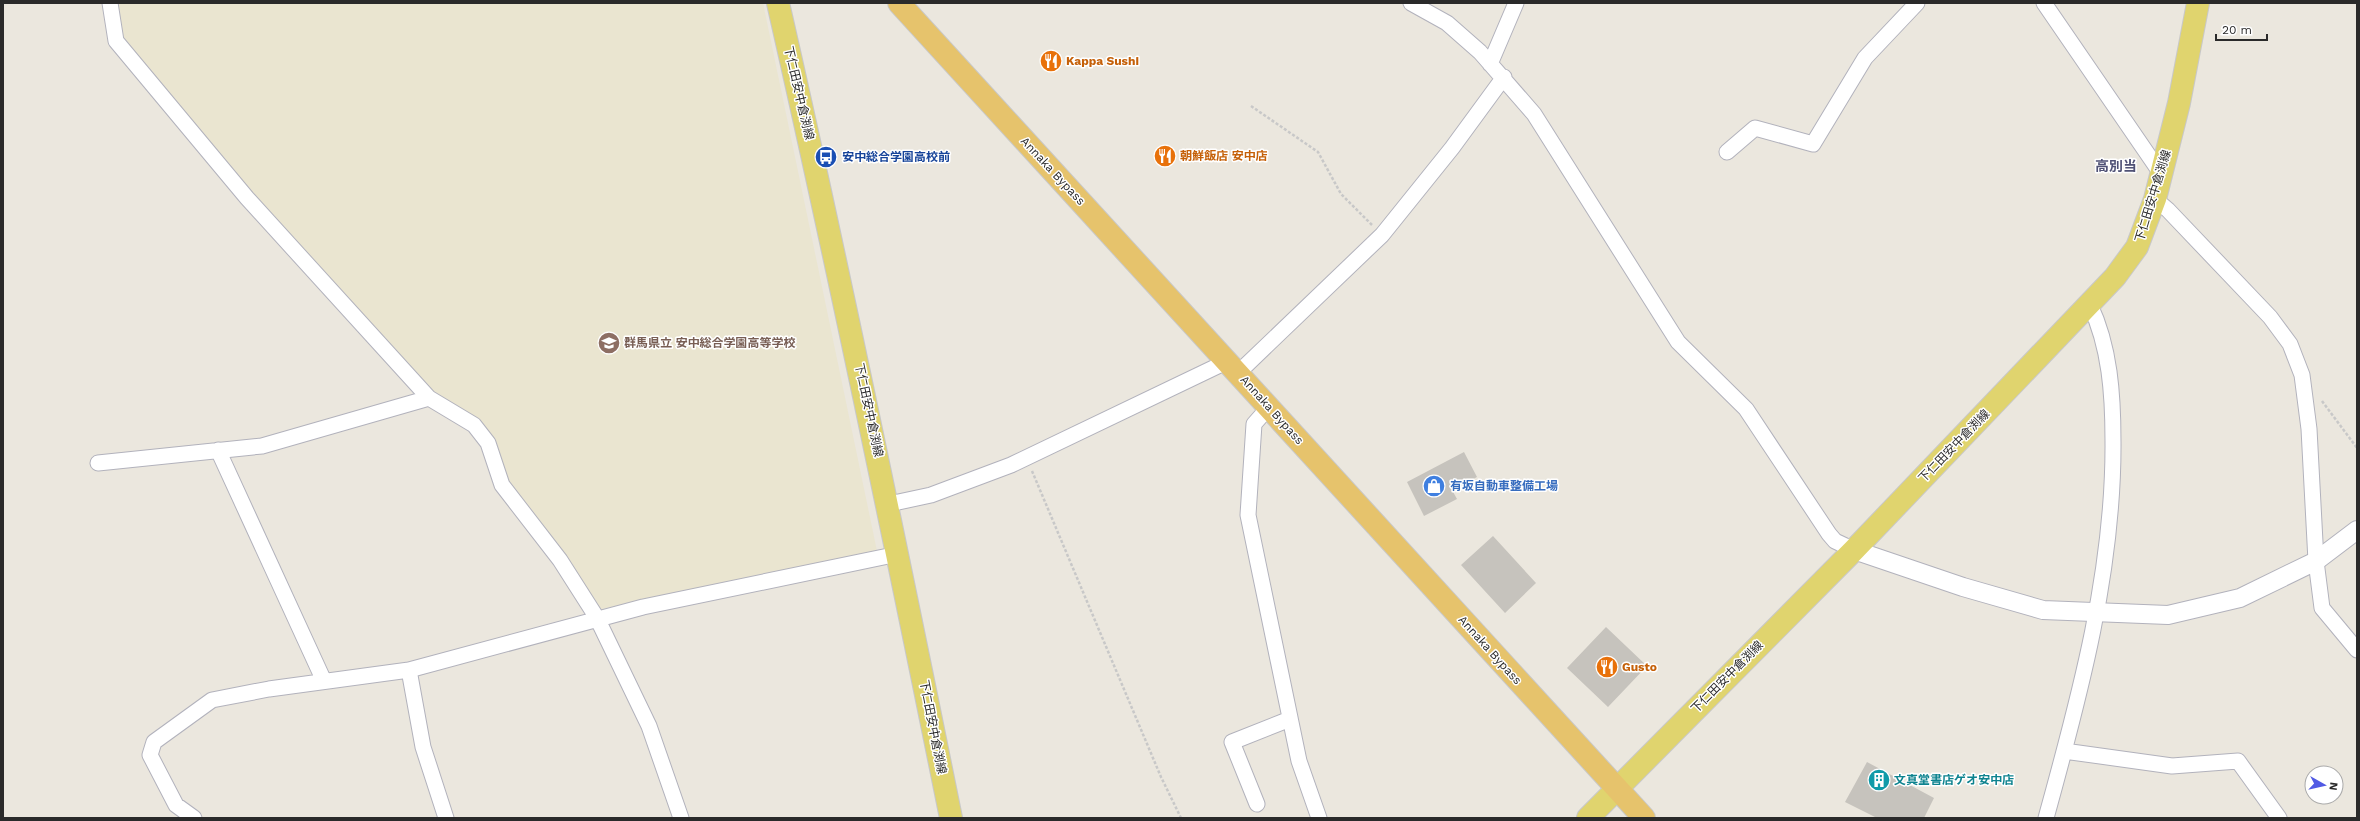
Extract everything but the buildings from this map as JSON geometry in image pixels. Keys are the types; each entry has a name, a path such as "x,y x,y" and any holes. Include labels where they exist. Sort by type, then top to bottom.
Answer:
{"highway":[{"name":"Annaka Bypass","path":"899,3 1270,407 1644,818"}],"main road":[{"name":"下仁田安中倉渕線","path":"778,3 837,262 888,504 951,818"},
{"name":"下仁田安中倉渕線","path":"1588,818 1616,788 1854,550 2090,305 2115,277 2137,247 2162,175 2198,3"}],"street":[{"path":"110,3 116,41 247,198 429,398 474,425 488,444 502,485 560,560 597,618 649,726 681,818"},
{"path":"1411,3 1448,23 1480,52 1504,77 1534,114 1678,342 1746,409 1828,534 1835,541 1854,550 1963,587 2043,610 2168,615 2240,598 2316,561 2357,530"},
{"path":"1490,64 1516,3"},
{"path":"1727,152 1755,128 1813,144 1865,58 1917,3"},
{"path":"2044,3 2162,175"},
{"path":"888,504 931,495 1026,458 1233,367 1382,235 1452,148 1504,77"},
{"path":"2154,199 2168,210 2270,317 2290,344 2302,375 2309,429 2316,561 2322,608 2357,650"},
{"path":"2046,818 2064,751 2097,613 2109,530 2114,477 2113,394 2098,323 2090,305"},
{"path":"98,463 262,446 429,398"},
{"path":"1270,407 1254,424 1248,515 1299,761 1319,818"},
{"path":"218,450 324,682"},
{"path":"194,818 176,805 150,754 154,742 212,700 409,670 597,618 898,554"},
{"path":"409,670 423,747 446,818"},
{"path":"1256,804 1232,742 1290,719"},
{"path":"2064,751 2172,766 2238,761 2279,818"}],"path":[{"path":"1251,106 1318,152 1341,194 1382,235"},
{"path":"2320,399 2357,448"},
{"path":"1026,458 1162,777 1182,818"}],"shaded area":[{"name":"群馬県立 安中総合学園高等学校","path":"113,3 763,3 877,551 602,609 594,605 508,482 494,442 431,392 337,293 130,51 117,25"}],"place":[{"name":"Kappa Sushi","path":"1051,61"},
{"name":"朝鮮飯店 安中店","path":"1165,156"},
{"name":"安中総合学園高校前","path":"826,157"},
{"name":"群馬県立 安中総合学園高等学校","path":"609,343"},
{"name":"有坂自動車整備工場","path":"1434,486"},
{"name":"Gusto","path":"1607,667"},
{"name":"文真堂書店ゲオ安中店","path":"1879,780"}],"district":[{"name":"高別当","path":"2116,166"}]}
